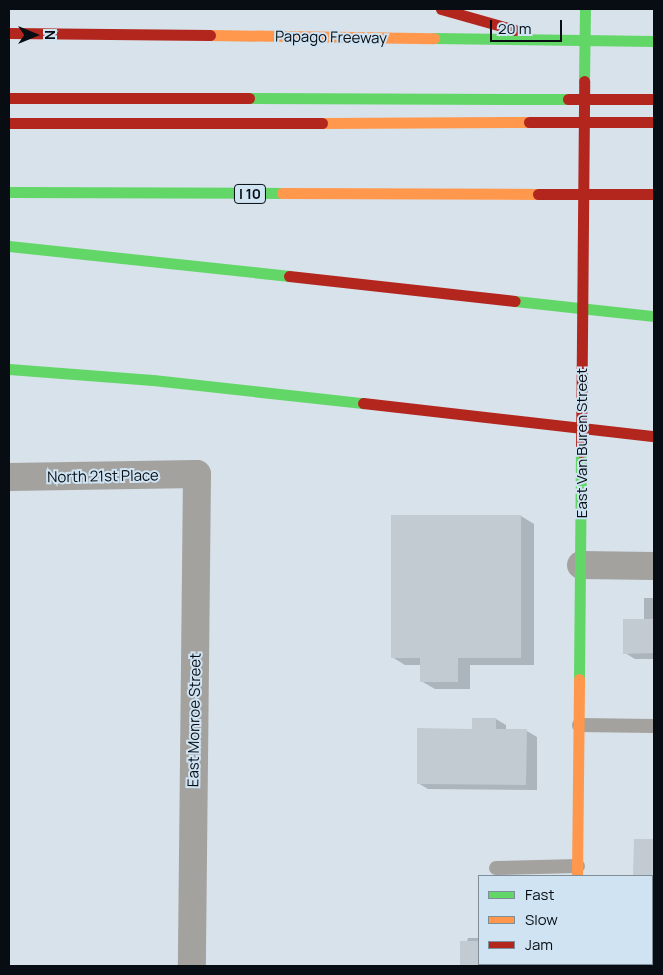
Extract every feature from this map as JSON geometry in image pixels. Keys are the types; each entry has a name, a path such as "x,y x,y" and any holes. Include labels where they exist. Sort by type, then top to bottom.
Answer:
{"main road":[{"path":"441,9 542,39"},
{"name":"East Van Buren Street","path":"577,871 586,9"},
{"name":"Papago Freeway","path":"9,33 654,41"},
{"path":"9,98 654,99"},
{"path":"9,123 654,122"},
{"name":"I 10","path":"9,192 654,194"},
{"path":"9,246 487,300 654,316"},
{"path":"9,369 152,380 654,434"}],"street":[{"name":"North 21st Place","path":"9,477 197,474"},
{"name":"East Monroe Street","path":"192,966 197,474"},
{"path":"581,565 654,566"}],"lane":[{"path":"579,726 654,726"},
{"path":"496,868 577,871"}],"building":[{"path":"391,515 521,515 521,658 458,658 458,682 420,682 420,658 391,658"},
{"path":"623,619 654,619 654,653 623,654"},
{"path":"472,718 496,718 496,729 527,729 526,785 417,784 417,728 472,729"},
{"path":"634,839 654,839 654,876 633,875"},
{"path":"460,941 478,941 479,966 460,966"}],"traffic: fast":[{"path":"584,81 585,9"},
{"path":"434,38 654,41"},
{"path":"249,98 568,99"},
{"path":"9,192 282,193"},
{"path":"9,246 289,276"},
{"path":"515,301 654,316"},
{"path":"9,369 153,380 363,403"},
{"path":"579,679 581,452"}],"traffic: slow":[{"path":"210,35 434,38"},
{"path":"322,123 529,122"},
{"path":"282,193 538,194"},
{"path":"577,875 579,679"}],"traffic: jam":[{"path":"441,9 515,30"},
{"path":"9,33 210,35"},
{"path":"581,452 584,81"},
{"path":"9,98 249,98"},
{"path":"568,99 654,99"},
{"path":"529,122 654,122"},
{"path":"9,123 322,123"},
{"path":"538,194 654,194"},
{"path":"289,276 515,301"},
{"path":"363,403 654,436"}]}
